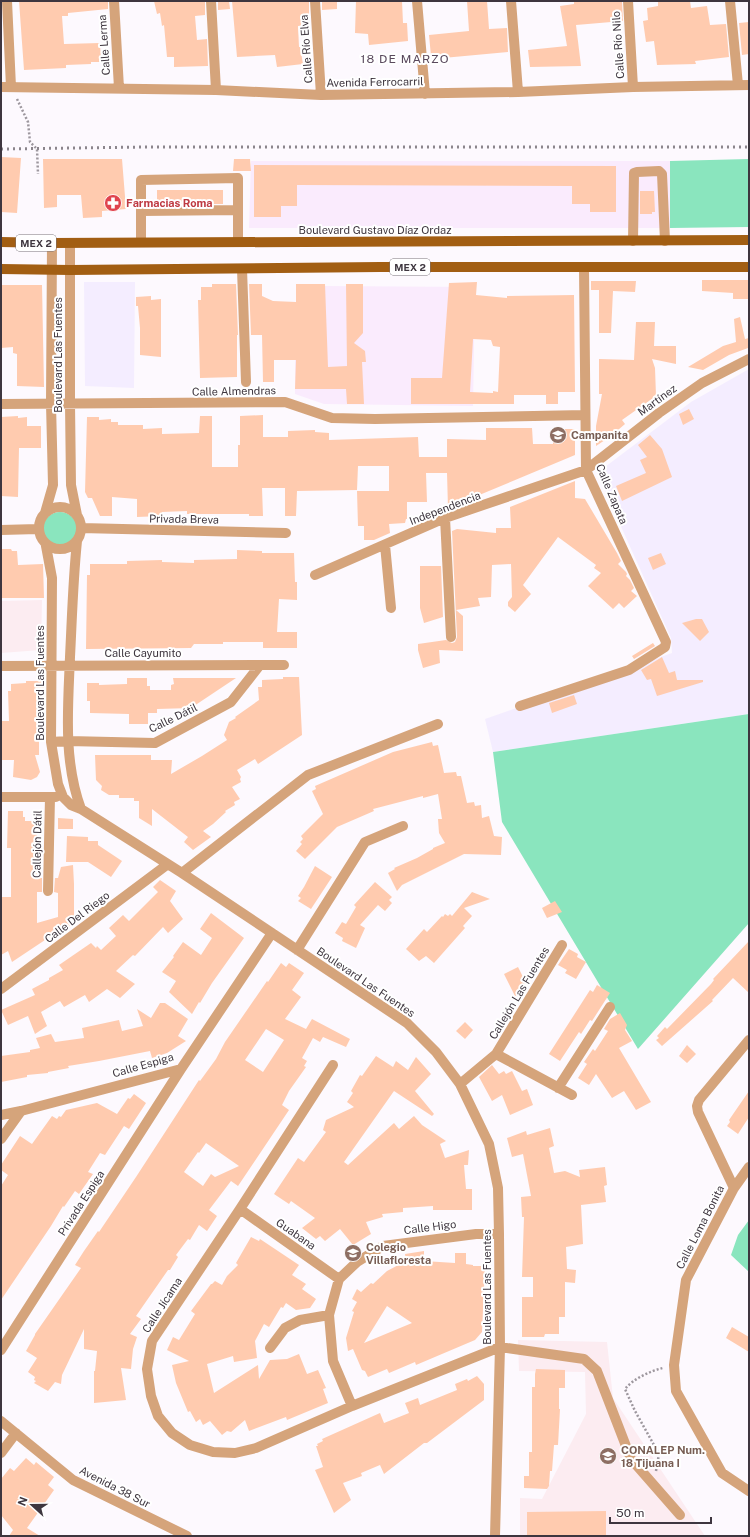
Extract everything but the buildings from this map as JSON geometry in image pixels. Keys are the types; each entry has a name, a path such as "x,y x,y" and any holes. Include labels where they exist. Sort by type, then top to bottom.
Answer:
{"main road":[{"name":"Boulevard Gustavo Díaz Ordaz","path":"1,242 749,240"},
{"name":"MEX 2","path":"1,269 749,267"}],"street":[{"path":"6,87 7,1"},
{"name":"Calle Lerma","path":"114,1 119,88"},
{"path":"211,1 216,90"},
{"name":"Calle Río Elva","path":"315,1 321,95"},
{"path":"417,1 425,94"},
{"path":"511,1 518,92"},
{"name":"Calle Río Nilo","path":"628,1 633,87"},
{"path":"730,1 738,85"},
{"name":"Avenida Ferrocarril","path":"6,87 216,90 321,95 518,92 633,87 749,85"},
{"path":"633,241 634,173 659,171 662,174 665,241"},
{"path":"141,242 141,180 238,178 238,242"},
{"path":"141,211 238,210"},
{"name":"Boulevard Las Fuentes","path":"45,513 53,485 51,404 52,243"},
{"name":"Boulevard Las Fuentes","path":"70,243 71,485 77,515"},
{"name":"Calle Zapata","path":"520,706 629,670 665,647 666,642 586,470 584,267"},
{"path":"242,268 246,382"},
{"name":"Martínez","path":"586,470 659,413 702,383 749,359"},
{"name":"Calle Almendras","path":"1,404 285,402 332,418 375,419 585,415"},
{"name":"Independencia","path":"315,575 445,518 586,470"},
{"path":"57,507 65,507 72,510 77,515 80,521 80,535 72,546 59,550 46,546 39,535 38,529 40,520 45,513 57,507"},
{"path":"445,518 451,637"},
{"name":"Privada Breva","path":"81,528 286,533"},
{"path":"1,530 38,529"},
{"path":"77,541 74,572 68,741 73,784 81,809"},
{"path":"385,545 391,608"},
{"name":"Boulevard Las Fuentes","path":"46,546 52,578 51,742 58,784 63,797 71,805 81,809 182,873 407,1023 436,1052 460,1084 489,1144 498,1188 500,1234 500,1347 495,1536"},
{"name":"Calle Dátil","path":"51,742 155,743 231,702 260,665"},
{"name":"Calle Cayumito","path":"1,666 284,665"},
{"path":"182,873 308,775 438,724"},
{"path":"1,797 76,796"},
{"name":"Callejón Dátil","path":"48,891 50,797"},
{"path":"297,950 365,842 403,826"},
{"name":"Calle Del Riego","path":"1,989 168,864"},
{"name":"Calle Espiga","path":"1,1115 181,1069 272,933"},
{"name":"Callejón Las Fuentes","path":"460,1084 496,1054 562,945"},
{"path":"558,1088 610,1007"},
{"path":"734,1188 698,1112 697,1106 699,1100 749,1040"},
{"name":"Callejón Las Fuentes","path":"496,1054 572,1095"},
{"name":"Calle Jícama","path":"333,1064 240,1210 152,1341 147,1369 151,1396 158,1416 172,1433 190,1445 212,1452 235,1453 256,1448 352,1406 500,1347"},
{"name":"Privada Espiga","path":"1,1350 181,1069"},
{"path":"1,1139 21,1111"},
{"name":"Calle Loma Bonita","path":"749,1167 734,1188 686,1280 674,1365 676,1391 722,1473 749,1491"},
{"name":"Guabana","path":"240,1210 339,1279"},
{"name":"Calle Higo","path":"339,1279 357,1262 384,1246 476,1234 500,1234"},
{"path":"339,1279 329,1314 333,1361 352,1406"},
{"path":"270,1348 285,1328 300,1320 329,1314"},
{"path":"500,1347 584,1359 597,1371 631,1459 680,1516"},
{"name":"Avenida 38 Sur","path":"1,1421 73,1480 186,1536"},
{"path":"1,1453 16,1433"}],"path":[{"path":"6,87 28,122 30,142 37,148 38,174"},
{"path":"653,1485 659,1454 635,1411 625,1389 630,1384 655,1370 674,1365"}],"shaded area":[{"path":"251,161 670,161 670,228 249,228"},
{"path":"84,282 135,282 134,388 85,386"},
{"path":"324,286 475,287 473,406 324,404 295,394 295,346"},
{"path":"749,369 749,714 493,752 485,719 672,653 671,638 597,473 691,402"},
{"path":"42,600 41,650 1,653 1,601"},
{"name":"CONALEP Num. 18 Tijuana I","path":"518,1340 607,1342 613,1398 705,1536 520,1536 520,1498 542,1499 586,1414 585,1372 519,1371"}],"green space":[{"path":"749,159 749,227 670,228 670,161"},
{"path":"60,512 72,517 77,529 72,541 60,546 48,541 43,529 48,517"},
{"path":"749,714 749,923 638,1049 502,822 493,752"},
{"path":"749,1220 749,1272 731,1255 738,1235"}],"railway":[{"path":"1,149 146,147 749,147"}],"place":[{"name":"Farmacias Roma","path":"113,203"},
{"name":"Campanita","path":"558,435"},
{"name":"Colegio Villafloresta","path":"353,1253"},
{"name":"CONALEP Num. 18 Tijuana I","path":"608,1456"}],"district":[{"name":"18 DE MARZO","path":"405,59"}]}
